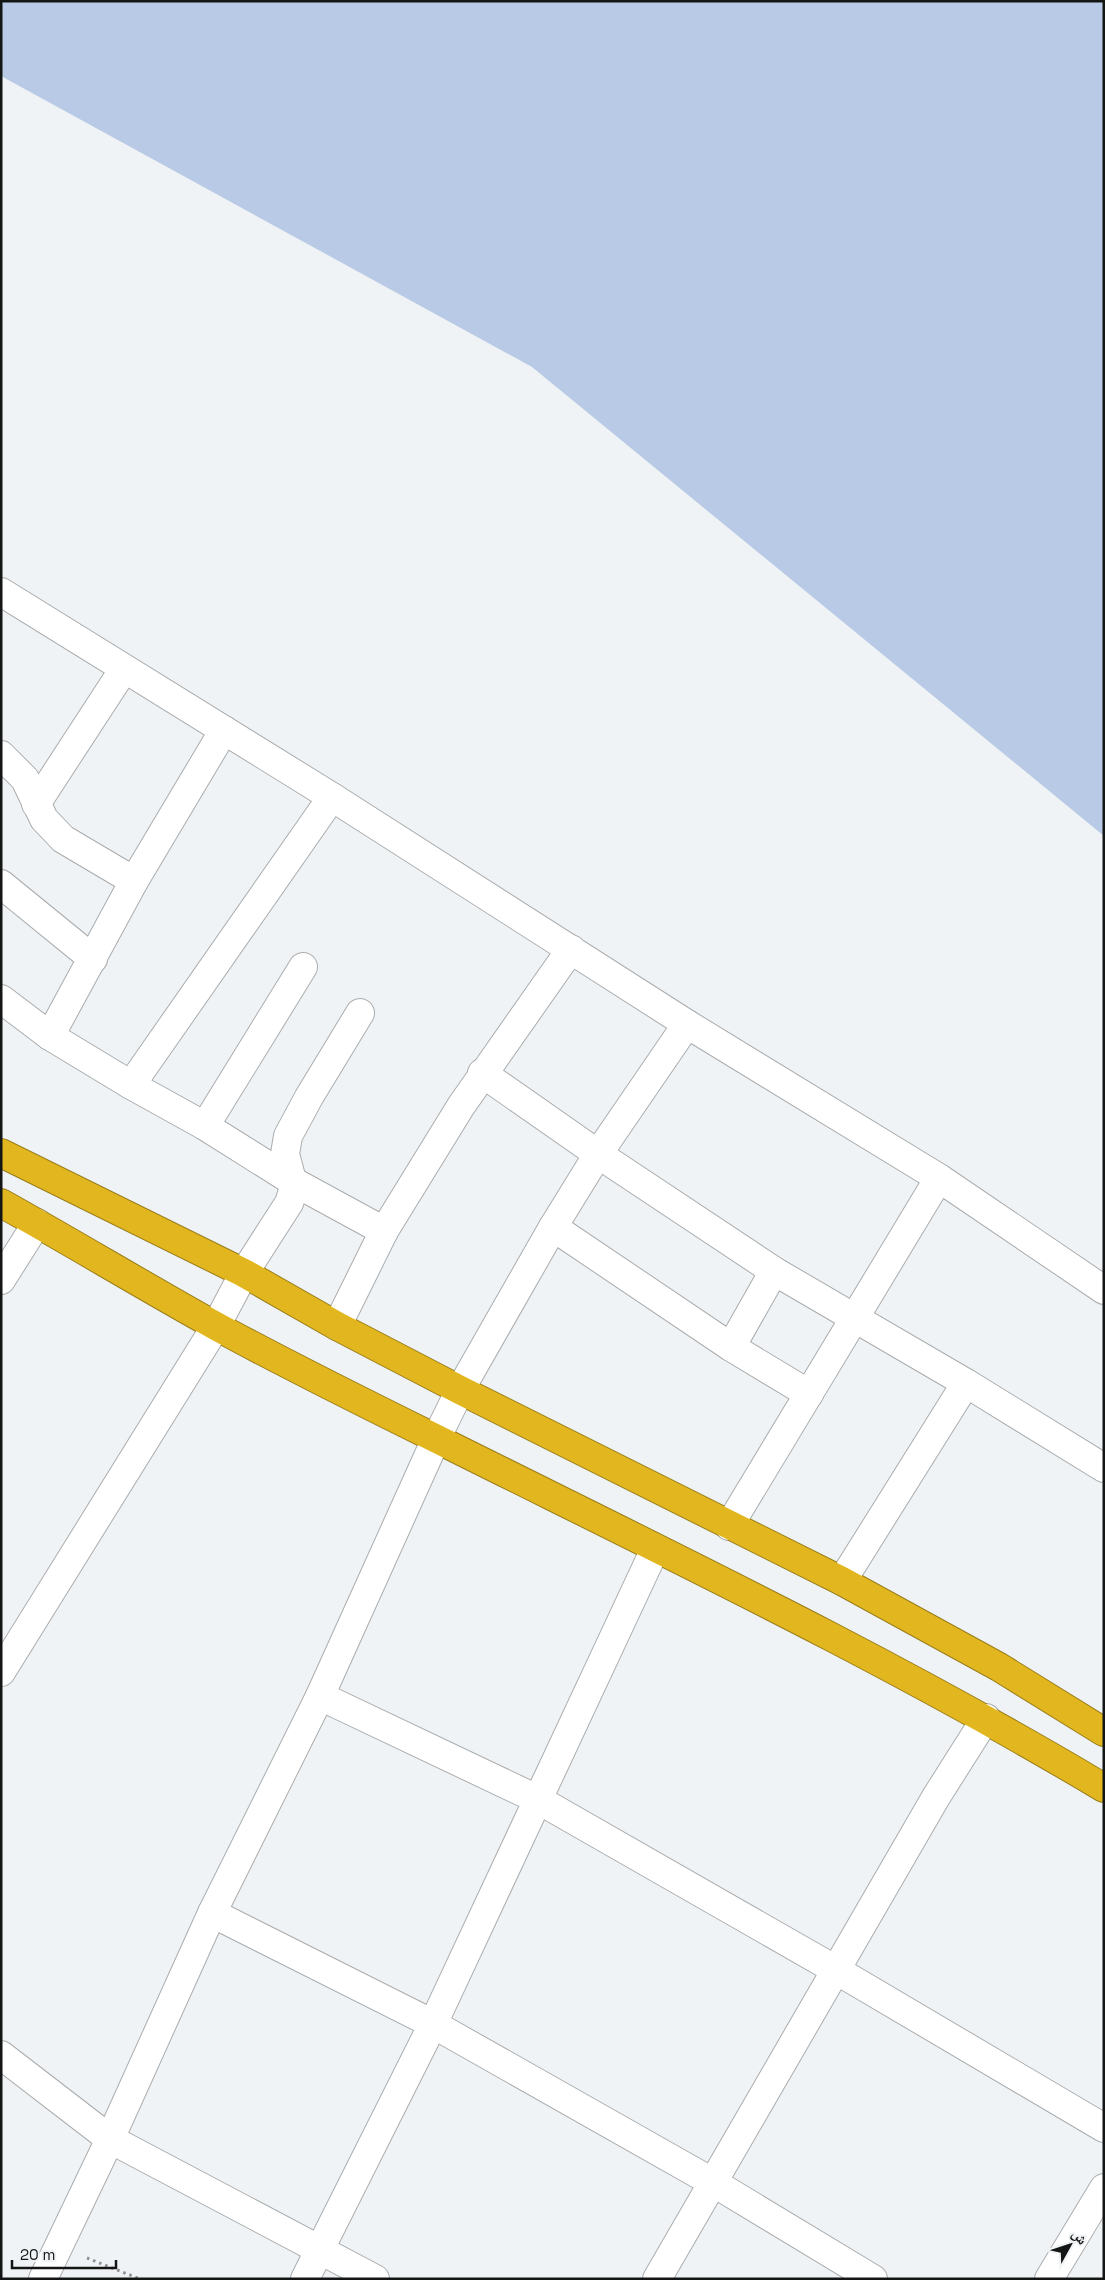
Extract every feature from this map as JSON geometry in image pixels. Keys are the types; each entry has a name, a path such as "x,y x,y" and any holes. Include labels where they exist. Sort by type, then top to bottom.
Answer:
{"highway":[{"path":"1,1153 244,1273 337,1326 460,1390 842,1581 1101,1724"},
{"path":"1,1204 216,1326 436,1439 656,1549 707,1572 986,1718 1104,1788"}],"street":[{"path":"1,592 332,797 687,1024 939,1178 1104,1290"},
{"path":"36,804 124,669"},
{"path":"50,1036 134,881 224,730"},
{"path":"1,754 25,780 44,819 63,839 134,881"},
{"path":"131,1086 332,797"},
{"path":"1,884 93,959"},
{"path":"337,1326 384,1231 482,1073 571,949"},
{"path":"205,1126 303,967"},
{"path":"1,999 50,1036 131,1086 205,1126 294,1182 384,1231"},
{"path":"1,1672 216,1326 244,1273 289,1203 294,1182 285,1154 288,1136 309,1097 360,1013"},
{"path":"43,2279 110,2139 212,1914 320,1696 460,1390 598,1154 687,1024"},
{"path":"482,1073 598,1154 774,1270 966,1383 1104,1468"},
{"path":"729,1526 939,1178"},
{"path":"1,1280 37,1223"},
{"path":"553,1228 731,1347 809,1394"},
{"path":"731,1347 774,1270"},
{"path":"842,1581 966,1383"},
{"path":"305,2279 433,2024 536,1799 656,1549"},
{"path":"320,1696 536,1799 836,1970 1104,2128"},
{"path":"657,2279 936,1797 986,1718"},
{"path":"212,1914 433,2024 714,2183 844,2271 873,2279"},
{"path":"1,2055 110,2139 376,2279"},
{"path":"1049,2279 1104,2188"}],"path":[{"path":"59,2247 140,2279"}],"water":[{"path":"1,1 1104,1 1104,836 532,367 1,76"}]}
